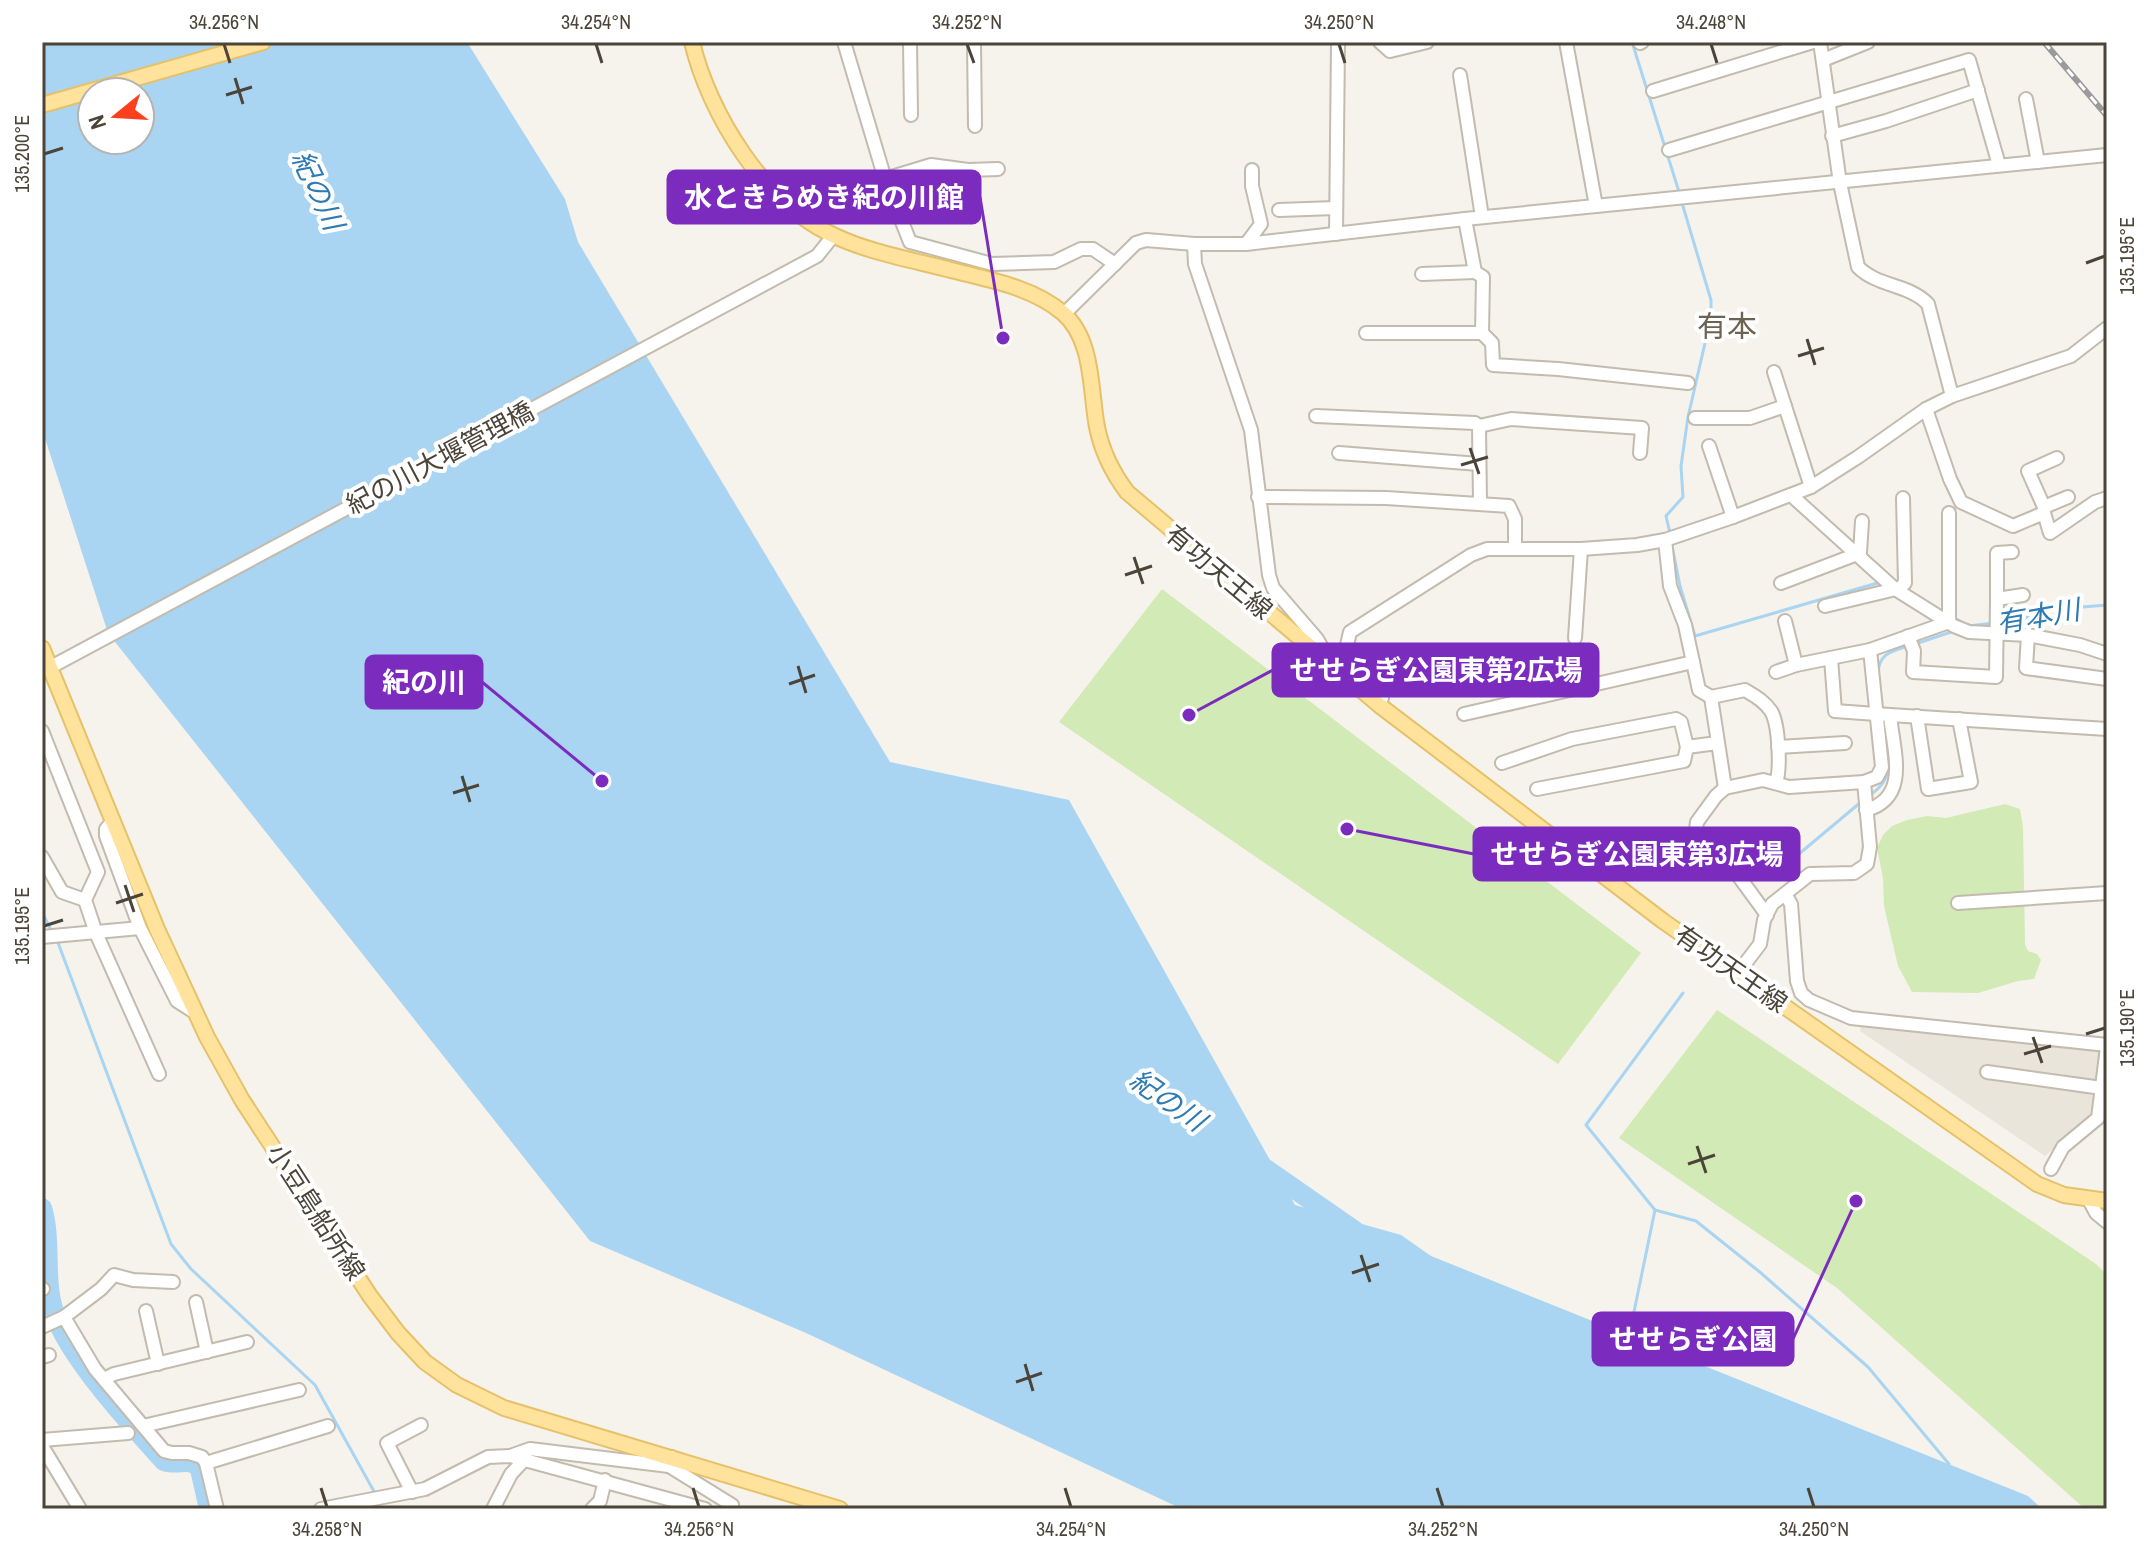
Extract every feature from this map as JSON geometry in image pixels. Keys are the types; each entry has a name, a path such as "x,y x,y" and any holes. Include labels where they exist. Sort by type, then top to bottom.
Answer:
{"main road":[{"path":"42,105 263,42"},
{"name":"有功天王線","path":"692,42 707,91 730,133 786,204 833,236 866,248 1033,293 1064,314 1075,327 1084,347 1104,452 1112,472 1127,492 1379,705 1663,921 2037,1184 2064,1195 2107,1201"},
{"name":"小豆島船所線","path":"42,648 196,1013 242,1100 370,1296 398,1333 425,1362 457,1385 504,1408 670,1462 840,1509"}],"street":[{"path":"844,42 885,179 910,242 992,264 1054,262 1081,249 1093,249 1115,264"},
{"path":"910,42 911,115"},
{"path":"974,42 975,126"},
{"path":"1336,234 1338,42"},
{"path":"1380,42 1390,51 1427,42"},
{"path":"1566,42 1596,206"},
{"path":"1653,91 1813,42"},
{"path":"1820,42 1832,136 1858,267 1868,277 1919,295 1928,304 1952,396"},
{"path":"1823,60 1868,42"},
{"path":"1669,150 1969,60 1999,165"},
{"path":"1460,75 1482,217"},
{"path":"1832,136 1978,90"},
{"path":"2026,99 2038,162"},
{"path":"1064,314 1136,243 1146,240 1246,244 1482,217 2107,155"},
{"path":"885,179 931,165 968,170 998,169"},
{"path":"1246,244 1261,224 1252,186 1252,170"},
{"path":"1279,210 1335,208"},
{"path":"1465,219 1475,272"},
{"name":"紀の川大堰管理橋","path":"49,668 817,256 833,236"},
{"path":"1194,244 1195,264 1251,430 1273,588 1321,646"},
{"path":"1422,274 1475,272 1483,277 1482,333"},
{"path":"1379,705 1382,698 1347,645 1350,632 1471,555 1487,549 1581,549 1637,545 1733,517 1811,487 1926,409 1952,396 2071,356 2107,328"},
{"path":"1366,333 1482,333 1492,343 1493,365 1688,383"},
{"path":"1774,372 1811,487"},
{"path":"1695,418 1750,418 1785,406"},
{"path":"1926,409 1961,502 2013,526 2068,497"},
{"path":"1316,416 1475,423 1479,426 1511,419 1642,428 1640,453"},
{"path":"1479,426 1480,502"},
{"path":"1709,446 1733,517"},
{"path":"1339,453 1479,464"},
{"path":"2057,458 2028,471 2050,533 2095,502 2107,498"},
{"path":"1791,495 1857,556 1895,585 1969,632 1996,627 2107,654"},
{"path":"1258,497 1386,498 1509,506 1515,519 1515,549"},
{"path":"1895,585 1903,498"},
{"path":"1949,513 1951,619"},
{"path":"1781,583 1857,556 1860,553 1862,521"},
{"path":"1669,538 1670,586 1685,625 1699,690 1711,697 1745,690 1763,701 1774,715 1779,776 1776,783"},
{"path":"1575,638 1581,549"},
{"path":"1911,643 1913,672 1996,677 1997,553 2012,552"},
{"path":"1825,606 1895,585"},
{"path":"1997,599 2023,595"},
{"path":"1776,672 1796,665 1911,643 1951,619"},
{"path":"1785,621 1796,665"},
{"path":"2028,635 2026,668 2107,679"},
{"path":"1866,808 1883,803 1892,795 1897,779 1870,650"},
{"path":"1831,658 1835,711 2107,729"},
{"path":"1464,714 1693,662"},
{"path":"1711,697 1725,788"},
{"path":"1767,915 1727,865 1693,852 1697,822 1725,788 1763,780 1789,787 1864,786 1877,777 1882,767 1883,714"},
{"path":"1917,716 1928,789 1971,782 1959,719"},
{"path":"1502,763 1572,739 1676,719 1681,722 1687,747 1684,761 1537,789"},
{"path":"42,731 48,765 98,872 85,900 96,933 159,1074"},
{"path":"1687,747 1717,743"},
{"path":"1778,747 1845,743"},
{"path":"1737,974 1760,944 1772,904 1810,874 1854,873 1867,864 1870,847 1864,786"},
{"path":"113,821 106,829 106,836 140,928 177,1001 196,1013"},
{"path":"42,857 62,892 85,900"},
{"path":"1958,903 2107,893"},
{"path":"1785,894 1791,904 1797,981 1801,993 1809,1000 1851,1018 2107,1046 2102,1119 2063,1147 2051,1169"},
{"path":"53,936 140,928"},
{"path":"1987,1072 2102,1088"},
{"path":"2089,1200 2096,1213 2107,1222"},
{"path":"173,1282 133,1280 114,1275 101,1289 54,1322 164,1451 197,1454 206,1463 217,1509"},
{"path":"196,1302 207,1352"},
{"path":"146,1311 158,1364"},
{"path":"104,1379 247,1342"},
{"path":"143,1426 299,1390"},
{"path":"412,1492 387,1443 421,1425"},
{"path":"206,1463 328,1426"},
{"path":"42,1440 128,1433"},
{"path":"42,1446 80,1509"},
{"path":"510,1456 530,1449 670,1462 732,1507 748,1509"},
{"path":"321,1509 382,1501 425,1489 488,1457 510,1456 605,1480 680,1505 705,1509"},
{"path":"488,1457 511,1474"},
{"path":"493,1509 511,1474 526,1458"},
{"path":"592,1509 600,1501 605,1480"}],"shaded area":[{"path":"1861,1023 2100,1051 2091,1117 2045,1156 1860,1031"}],"green space":[{"path":"1162,589 1641,953 1558,1064 1059,722"},
{"path":"2005,804 2020,809 2023,827 2025,944 2028,951 2037,954 2041,960 2034,979 1978,993 1912,992 1898,966 1884,906 1877,848 1883,835 1892,826 1907,820 1927,816 1946,818"},
{"path":"1717,1010 2096,1264 2107,1275 2107,1509 2085,1509 1837,1288 1619,1138"}],"water":[{"name":"紀の川","path":"42,42 467,42 565,199 578,242 890,762 1069,800 1295,1205 1401,1235 1431,1256 2028,1496 2042,1509 1182,1509 806,1333 590,1241 108,633 42,429"}],"waterway":[{"path":"1632,42 1680,195"},
{"path":"1670,533 1666,516 1683,497 1681,466 1688,417 1711,317 1711,300 1682,203"},
{"path":"1671,541 1695,636 1881,582"},
{"name":"有本川","path":"2000,624 2018,625 2034,611 2107,605"},
{"path":"1951,616 1969,626"},
{"name":"有本川","path":"1969,626 1993,623"},
{"path":"1915,644 1954,631"},
{"path":"1878,675 1883,658 1908,646"},
{"path":"1870,795 1884,781 1887,762"},
{"path":"1781,869 1861,802"},
{"path":"42,912 51,930"},
{"path":"57,940 171,1244 191,1269 315,1385 376,1495"},
{"path":"1683,993 1586,1125 1655,1210 1696,1221 1761,1273 1868,1367 1949,1464"},
{"name":"紀の川","path":"1260,1165 1355,1231"},
{"path":"42,1208 47,1234 51,1299 61,1330 102,1390 164,1461 193,1463 200,1469 209,1509"},
{"path":"1629,1336 1655,1210"}],"railway":[{"path":"2044,42 2107,116"}],"place":[{"name":"水ときらめき紀の川館","path":"1003,338"},
{"name":"せせらぎ公園東第2広場","path":"1189,715"},
{"name":"紀の川","path":"602,781"},
{"name":"せせらぎ公園東第3広場","path":"1347,829"},
{"name":"せせらぎ公園","path":"1856,1201"}],"district":[{"name":"有本","path":"1727,327"}]}
